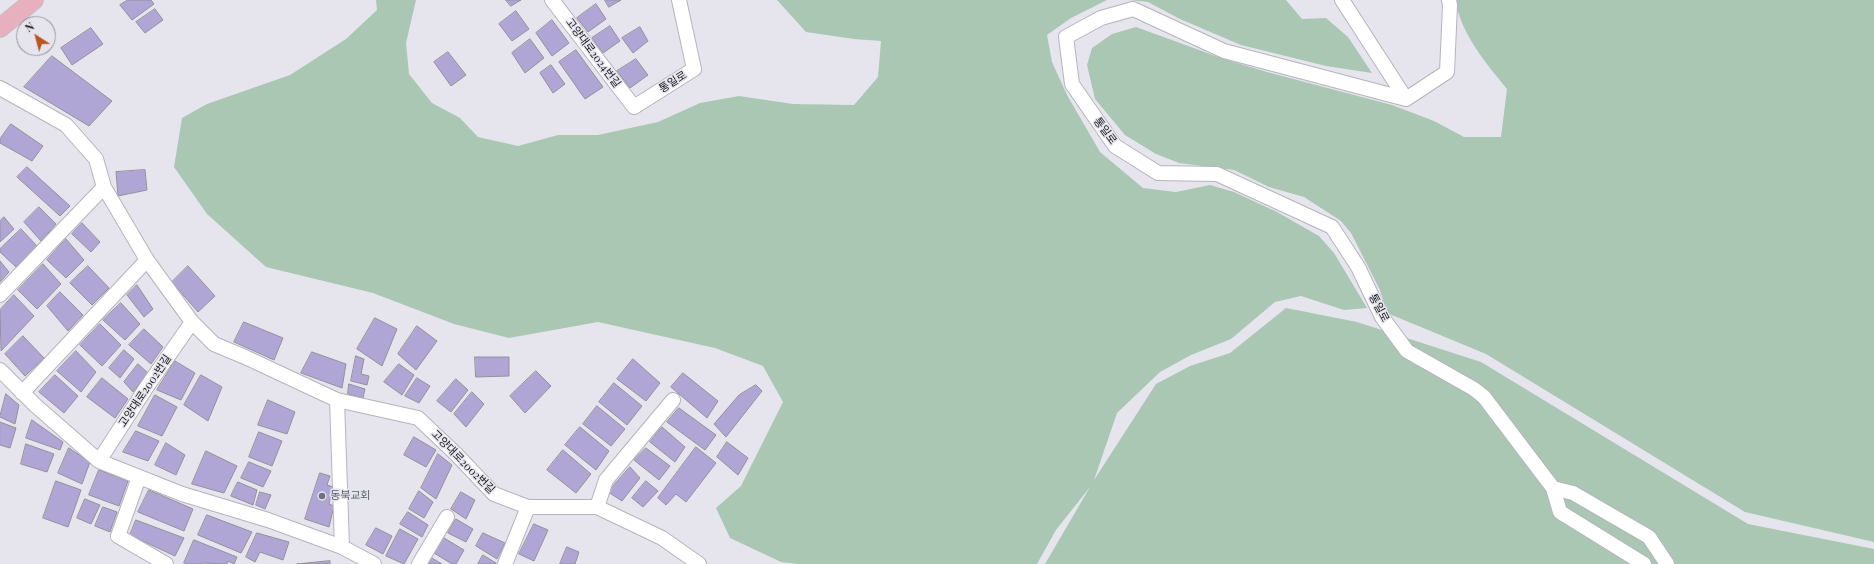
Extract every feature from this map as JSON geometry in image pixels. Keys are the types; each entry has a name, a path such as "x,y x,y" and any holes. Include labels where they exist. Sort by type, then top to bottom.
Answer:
{"main road":[{"path":"0,28 34,0"}],"street":[{"name":"고양대로2024번길","path":"552,0 634,107"},
{"name":"통일로","path":"634,107 694,69 679,0"},
{"path":"1342,0 1406,99 1447,72 1449,0"},
{"name":"통일로","path":"1406,99 1224,51 1133,9 1101,18 1066,37 1072,84 1115,146 1158,173 1217,174 1332,227 1358,267 1382,317 1407,351 1474,389 1484,397 1553,488"},
{"name":"고양대로2002번길","path":"0,88 66,125 96,159 104,187 147,260 192,322 214,344 337,400 418,418 456,454 494,494 528,507 597,508 662,538 699,564"},
{"path":"0,296 104,187"},
{"path":"22,393 147,260"},
{"name":"고양대로2002번길","path":"99,461 146,388 192,322"},
{"path":"0,370 22,393 99,461 182,494 268,520 342,548 374,564"},
{"path":"337,400 342,548"},
{"path":"597,508 606,480 673,400"},
{"path":"139,477 118,536 166,564"},
{"path":"1553,488 1560,512 1644,564"},
{"path":"1553,488 1573,493 1649,537 1667,564"},
{"path":"505,564 528,507"},
{"path":"419,564 447,517"}],"green space":[{"path":"376,0 416,0 406,43 409,74 432,103 460,118 478,137 518,146 558,135 598,135 658,122 700,103 739,96 793,104 854,105 878,77 881,41 854,39 806,32 777,0 1107,0 1071,18 1047,35 1052,62 1067,95 1100,152 1143,188 1176,192 1210,185 1234,192 1277,212 1319,236 1334,253 1367,308 1344,310 1301,296 1275,302 1231,339 1191,355 1160,372 1117,413 1094,480 1156,384 1190,366 1230,353 1286,308 1357,322 1481,362 1748,524 1874,549 1874,564 1045,564 1090,487 1056,530 1037,564 798,564 781,562 730,538 716,508 741,486 783,402 763,366 715,348 598,322 509,338 454,324 373,293 266,267 207,214 174,167 182,118 207,104 290,75 346,39 377,10"},
{"path":"1129,0 1286,0 1302,19 1326,18 1348,37 1372,73 1326,66 1241,45 1180,19 1148,2"},
{"path":"1455,0 1874,0 1874,542 1745,512 1486,354 1387,313 1380,290 1351,233 1341,221 1304,197 1269,187 1234,170 1179,163 1156,154 1125,135 1095,99 1087,65 1092,48 1112,34 1136,27 1221,58 1267,72 1392,105 1434,121 1464,137 1501,137 1507,89 1475,48 1458,13"}],"building":[{"path":"128,0 151,0 154,4 132,20 120,5"},
{"path":"506,0 521,0 511,6"},
{"path":"605,0 621,0 609,7"},
{"path":"596,4 606,19 588,32 577,18"},
{"path":"155,9 163,20 145,33 136,22"},
{"path":"516,11 529,29 512,41 499,24"},
{"path":"552,20 569,43 552,56 536,33"},
{"path":"610,26 620,41 603,53 592,38"},
{"path":"640,27 648,41 633,53 622,38"},
{"path":"91,28 103,44 72,65 61,48"},
{"path":"530,39 544,58 525,73 512,53"},
{"path":"576,50 603,87 585,99 559,62"},
{"path":"448,52 466,75 451,86 434,62"},
{"path":"52,56 112,101 89,126 24,87"},
{"path":"636,59 648,75 630,88 617,71"},
{"path":"551,65 565,84 553,93 540,73"},
{"path":"11,124 43,146 32,161 0,143 0,139"},
{"path":"27,167 70,206 60,216 17,177"},
{"path":"145,170 147,190 118,196 116,172"},
{"path":"39,207 56,224 41,241 24,222"},
{"path":"4,217 14,229 0,242 0,221"},
{"path":"82,223 100,242 91,252 72,234"},
{"path":"21,229 37,246 16,267 0,252 0,249"},
{"path":"66,239 84,260 66,278 47,260"},
{"path":"0,261 9,272 0,282"},
{"path":"43,264 61,284 37,309 18,290"},
{"path":"88,266 109,288 92,305 70,283"},
{"path":"188,266 215,296 198,312 172,282"},
{"path":"137,285 153,309 144,317 127,295"},
{"path":"60,292 83,315 68,331 47,306"},
{"path":"14,295 34,316 1,351 0,310"},
{"path":"121,303 140,324 125,340 103,320"},
{"path":"375,318 397,329 382,366 357,349"},
{"path":"244,322 283,338 274,360 234,342"},
{"path":"100,324 121,345 102,366 80,345"},
{"path":"417,326 437,341 416,370 398,354"},
{"path":"144,329 163,347 151,364 129,345"},
{"path":"23,336 44,358 25,376 5,354"},
{"path":"124,350 134,359 120,378 109,368"},
{"path":"76,351 96,372 81,392 57,371"},
{"path":"312,352 346,364 342,388 301,373"},
{"path":"356,356 364,359 361,374 369,376 367,385 351,381"},
{"path":"475,357 509,357 509,376 476,377"},
{"path":"633,359 660,383 646,401 617,379"},
{"path":"175,361 195,373 181,400 157,390"},
{"path":"138,364 148,373 133,392 124,382"},
{"path":"399,364 414,375 402,395 384,382"},
{"path":"536,371 551,386 525,413 510,396"},
{"path":"683,373 718,401 707,418 671,387"},
{"path":"55,375 78,396 64,413 39,392"},
{"path":"201,375 222,387 208,421 184,405"},
{"path":"102,378 128,399 115,418 87,397"},
{"path":"417,378 430,386 419,403 405,396"},
{"path":"456,379 468,390 451,412 437,401"},
{"path":"614,383 642,406 627,425 599,402"},
{"path":"349,384 365,389 363,398 348,394"},
{"path":"756,385 762,391 726,437 714,424 739,395"},
{"path":"472,392 484,404 466,427 454,414"},
{"path":"6,394 19,405 15,424 0,417"},
{"path":"155,395 177,407 162,436 138,426"},
{"path":"268,400 295,412 287,434 258,425"},
{"path":"597,406 625,429 611,446 583,424"},
{"path":"679,408 716,435 705,450 667,422"},
{"path":"32,420 63,442 60,450 26,438"},
{"path":"0,422 16,428 10,448 0,445"},
{"path":"580,427 609,451 596,470 565,445"},
{"path":"662,427 685,447 675,462 650,442"},
{"path":"136,431 159,441 148,461 123,452"},
{"path":"259,432 282,441 272,466 249,457"},
{"path":"414,437 436,450 426,467 404,455"},
{"path":"727,442 748,458 738,475 717,457"},
{"path":"166,443 185,455 176,475 155,465"},
{"path":"26,444 54,454 47,472 21,464"},
{"path":"696,447 716,463 686,502 676,494 666,505 658,498"},
{"path":"69,448 90,462 82,484 58,473"},
{"path":"646,448 670,466 659,480 634,460"},
{"path":"563,450 591,474 576,493 547,470"},
{"path":"206,451 237,466 224,493 192,484"},
{"path":"438,454 452,465 436,499 421,488"},
{"path":"249,462 271,471 263,487 241,478"},
{"path":"630,467 640,478 622,501 608,492"},
{"path":"99,470 128,481 119,506 89,495"},
{"name":"동북교회","path":"320,473 330,476 327,485 333,487 329,504 334,506 329,527 305,519"},
{"path":"56,481 81,490 68,527 43,518"},
{"path":"646,481 658,491 643,507 632,498"},
{"path":"238,482 257,490 253,505 231,496"},
{"path":"149,490 193,509 184,531 138,512"},
{"path":"419,491 433,502 424,518 409,509"},
{"path":"260,492 271,495 265,509 256,505"},
{"path":"461,492 475,500 466,519 451,509"},
{"path":"85,499 100,505 91,524 77,518"},
{"path":"103,507 117,512 110,532 95,526"},
{"path":"408,512 428,525 422,537 400,524"},
{"path":"207,515 252,532 241,553 198,535"},
{"path":"456,519 473,529 466,542 448,533"},
{"path":"136,520 184,538 175,556 130,535"},
{"path":"534,524 548,530 534,561 519,554"},
{"path":"376,528 392,536 383,554 366,545"},
{"path":"400,529 418,539 404,564 386,556"},
{"path":"257,533 289,542 283,560 260,552 255,562 246,557"},
{"path":"483,533 505,543 497,559 476,546"},
{"path":"444,538 464,550 456,564 452,564 434,553"},
{"path":"194,540 237,557 234,564 228,561 227,564 184,563"},
{"path":"567,547 579,552 575,564 560,564"},
{"path":"483,555 496,563 496,564 478,564"},
{"path":"432,558 442,564 428,564"},
{"path":"330,561 330,564 297,564"}],"place":[{"name":"동북교회","path":"322,496"}]}
